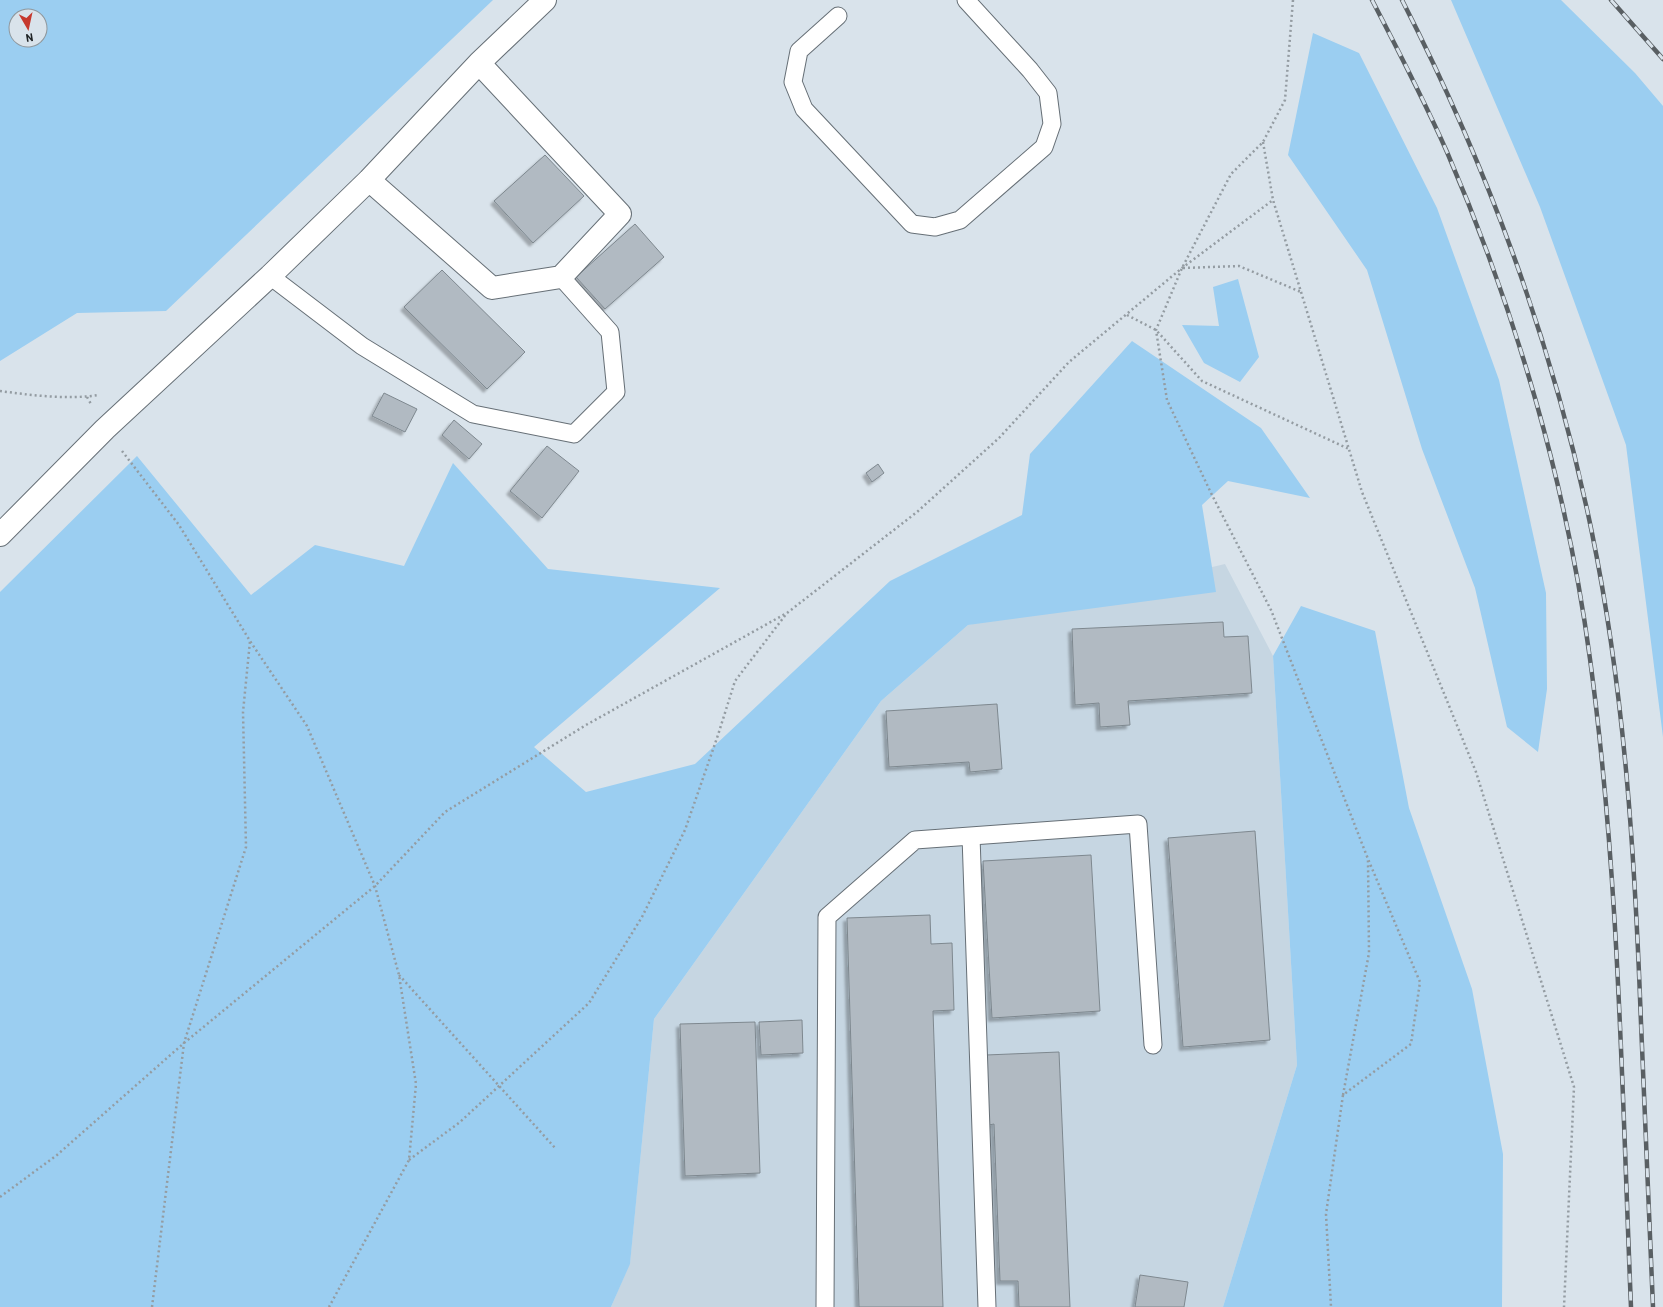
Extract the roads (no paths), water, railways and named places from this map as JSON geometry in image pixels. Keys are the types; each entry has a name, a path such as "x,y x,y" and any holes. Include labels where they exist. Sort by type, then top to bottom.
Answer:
{"street":[{"path":"0,535 105,429 270,276 369,180 479,64 545,0"},
{"path":"369,180 492,288 561,277 620,214 479,64"}],"lane":[{"path":"838,16 799,51 793,82 804,109 912,224 935,227 960,220 1032,157 1044,146 1052,124 1048,93 1030,70 966,0"},
{"path":"270,276 362,346 473,414 574,434 616,392 610,332 561,277"},
{"path":"825,1307 827,917 915,840 1138,824 1153,1045"},
{"path":"971,836 987,1307"}],"railway":[{"path":"1372,0 1420,94 1447,152 1495,274 1517,337 1536,401 1568,529 1590,659 1600,739 1607,820 1622,1063 1631,1307"},
{"path":"1402,0 1463,128 1490,193 1515,260 1538,327 1558,395 1592,533 1613,654 1627,777 1632,838 1639,961 1653,1307"},
{"path":"1611,0 1663,59"}]}
